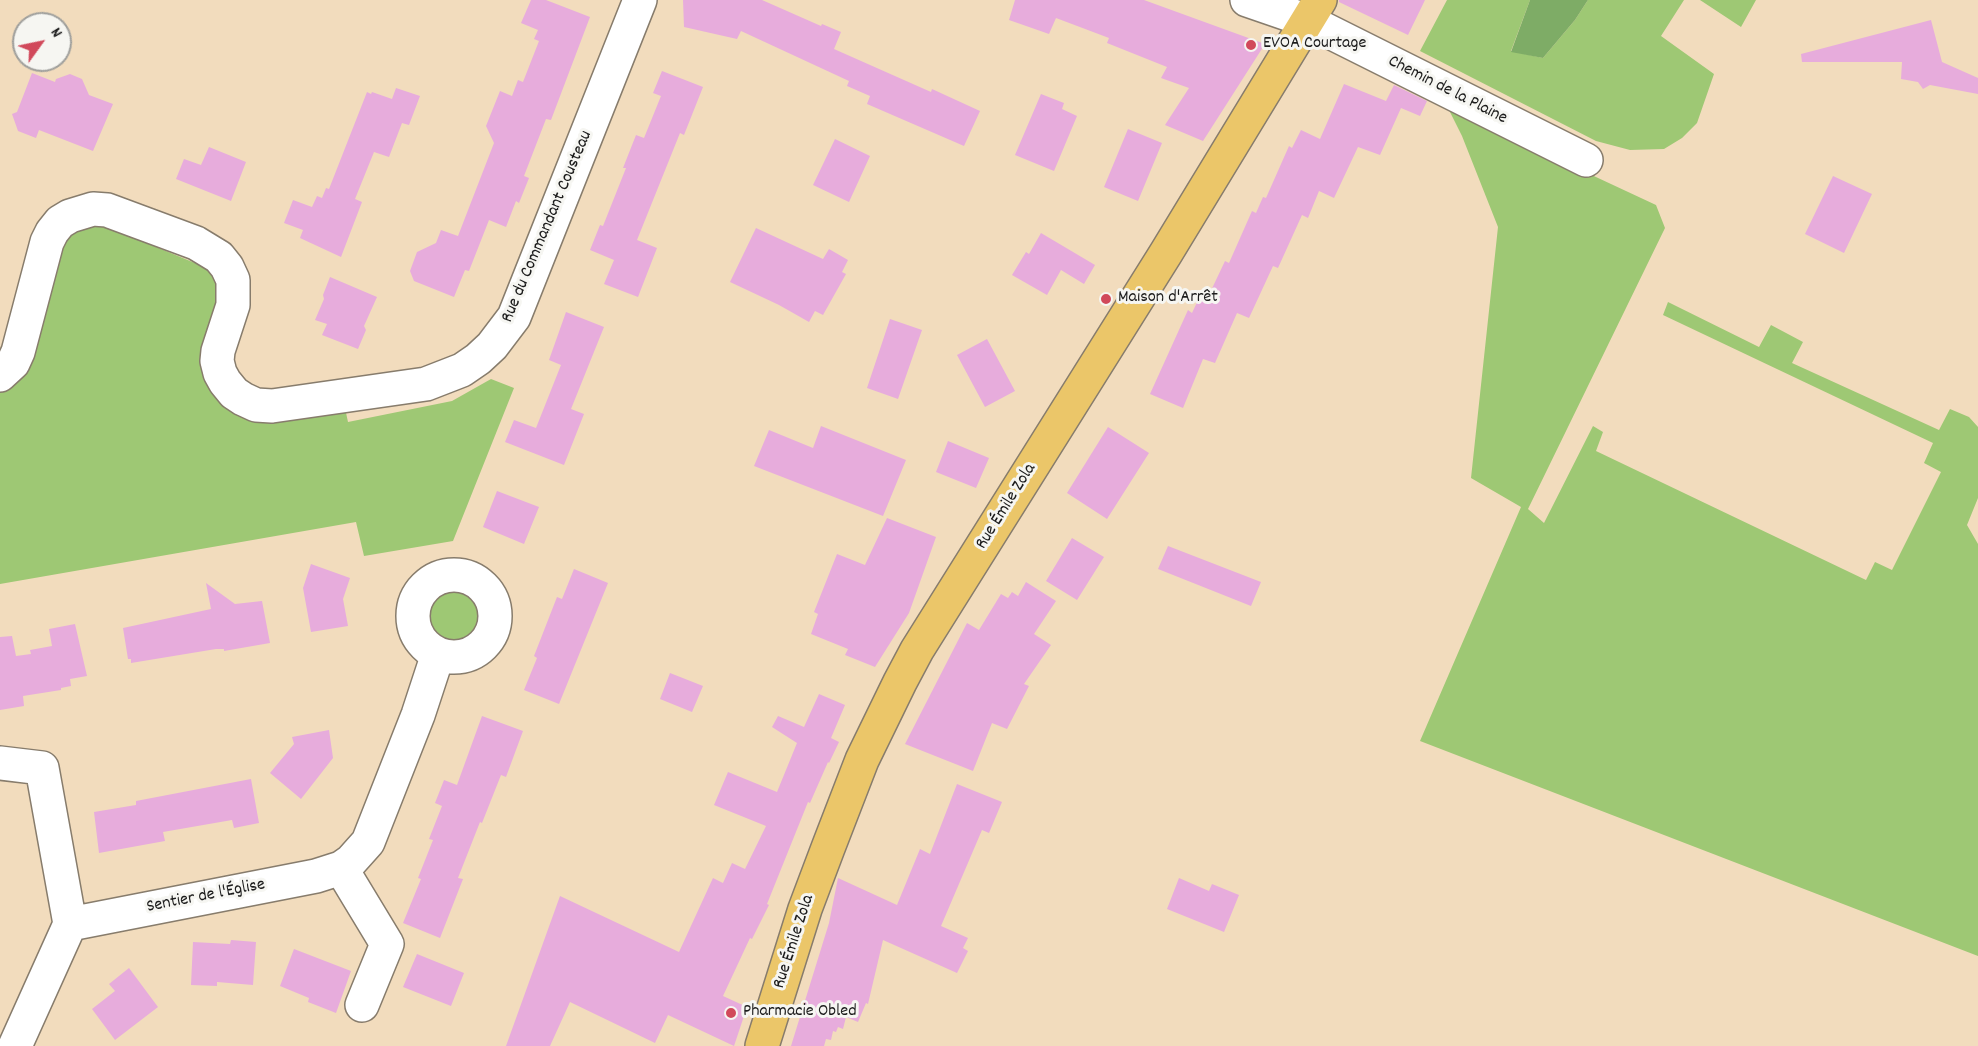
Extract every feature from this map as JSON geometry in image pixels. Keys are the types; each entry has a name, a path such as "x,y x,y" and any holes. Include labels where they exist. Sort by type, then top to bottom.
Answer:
{"main road":[{"name":"Rue Émile Zola","path":"762,1046 809,899 862,760 900,682 922,641 1129,313 1314,10"}],"street":[{"name":"Rue du Commandant Cousteau","path":"0,375 13,363 18,352 47,242 52,232 70,216 93,209 107,210 196,243 219,257 233,280 233,305 218,351 220,373 234,393 256,405 272,406 426,384 462,370 492,345 514,317 640,0"},
{"name":"Chemin de la Plaine","path":"1246,0 1314,10 1587,160"},
{"name":"Sentier de l'Église","path":"70,924 316,876 341,868 351,861 368,843 418,715 438,654"},
{"path":"0,763 42,768 70,924 15,1046"},
{"path":"341,868 387,944 362,1005"}],"green space":[{"path":"1447,0 1530,0 1511,51 1543,58 1575,20 1588,0 1684,0 1661,36 1714,74 1697,123 1682,138 1664,149 1630,150 1596,141 1420,51"},
{"path":"1530,0 1588,0 1575,20 1543,58 1511,52"},
{"path":"1700,0 1756,0 1741,27"},
{"path":"1448,108 1656,205 1665,228 1528,509 1544,523 1593,426 1603,432 1596,451 1866,580 1875,562 1892,570 1941,472 1924,463 1933,443 1663,315 1668,302 1759,347 1771,325 1803,342 1792,363 1939,430 1950,409 1969,417 1978,427 1978,498 1967,525 1978,544 1978,956 1420,741 1521,507 1471,478 1498,227 1462,136"},
{"path":"85,223 98,223 207,268 217,282 214,394 345,408 348,422 452,401 491,379 514,388 453,541 364,556 356,522 0,584 0,392 16,381 66,236"},
{"path":"454,583 467,586 477,593 484,603 487,616 484,629 477,639 467,646 454,649 441,646 431,639 424,629 421,616 424,603 431,593 441,586"}],"building":[{"path":"531,0 546,0 590,17 551,120 546,119 524,176 529,178 519,203 516,201 506,227 489,220 469,271 465,270 454,297 414,281 410,271 417,252 436,243 441,230 458,236 494,143 486,126 500,91 512,96 518,80 523,82 539,41 534,39 538,30 521,23"},
{"path":"683,0 762,0 821,26 822,24 841,32 834,49 980,111 964,146 867,104 870,96 847,86 849,81 741,31 737,39 684,27"},
{"path":"1015,0 1144,0 1265,44 1203,141 1165,125 1189,88 1161,78 1167,67 1107,43 1109,38 1056,18 1049,34 1009,20"},
{"path":"1339,0 1425,0 1408,35"},
{"path":"1931,20 1942,62 1978,78 1978,94 1930,85 1923,89 1918,82 1901,79 1902,62 1802,62 1801,54"},
{"path":"662,71 703,87 684,135 680,133 637,240 657,248 638,297 604,284 614,260 590,250 600,225 603,226 626,168 623,168 636,135 644,138 661,96 653,93"},
{"path":"32,73 55,82 56,79 70,74 82,79 89,95 113,104 93,151 39,130 36,138 18,131 12,114 17,112"},
{"path":"1344,84 1386,101 1394,85 1427,101 1420,116 1401,108 1380,155 1358,147 1334,198 1319,191 1308,218 1302,215 1278,268 1273,266 1249,318 1237,313 1215,363 1203,359 1183,408 1150,394 1188,310 1192,313 1200,296 1207,299 1225,261 1229,263 1252,211 1256,213 1263,197 1266,198 1289,146 1292,148 1301,130 1320,139"},
{"path":"396,88 420,96 409,125 402,123 389,157 374,152 355,199 362,202 341,257 300,238 303,230 284,223 293,200 312,207 317,196 322,198 326,188 329,189 367,92 392,99"},
{"path":"1041,94 1064,103 1062,109 1077,116 1054,171 1015,155"},
{"path":"1128,129 1162,143 1138,201 1104,187"},
{"path":"835,139 870,156 849,202 813,185"},
{"path":"209,147 246,162 231,201 176,179 184,159 201,165"},
{"path":"1833,176 1872,194 1844,253 1805,234"},
{"path":"756,228 823,259 829,249 848,260 842,272 846,274 823,315 815,311 809,322 730,282"},
{"path":"1041,233 1095,265 1084,284 1061,270 1047,295 1012,275 1026,252 1029,254"},
{"path":"330,277 377,297 364,326 366,330 358,349 322,335 327,324 315,320"},
{"path":"566,312 604,327 571,409 584,414 564,465 505,442 514,420 536,428 561,365 549,360"},
{"path":"890,319 922,330 898,399 867,388"},
{"path":"987,339 1015,391 985,407 957,355"},
{"path":"821,426 906,460 883,516 754,466 769,430 813,448"},
{"path":"1108,427 1149,453 1107,519 1067,493"},
{"path":"948,441 989,458 976,488 936,472"},
{"path":"497,491 539,507 524,544 483,527"},
{"path":"887,518 936,537 909,613 875,667 845,655 848,649 811,634 818,614 814,612 837,554 865,565"},
{"path":"1072,538 1104,557 1077,600 1046,581"},
{"path":"1168,546 1261,582 1251,606 1158,569"},
{"path":"311,564 350,578 343,599 348,626 311,632 303,588"},
{"path":"574,569 608,583 559,704 524,690 537,658 534,656 557,597 562,599"},
{"path":"1026,582 1056,601 1034,634 1051,645 1024,684 1029,686 1007,729 992,723 973,771 905,744 967,623 979,630 1001,594 1008,598 1012,592 1018,596"},
{"path":"206,583 235,604 262,601 270,643 131,663 131,659 128,659 123,628 211,609"},
{"path":"75,624 87,676 70,679 71,686 61,688 61,690 23,696 24,706 0,710 0,637 12,636 16,656 31,654 30,650 52,646 49,629"},
{"path":"670,673 703,686 692,712 660,699"},
{"path":"819,694 845,705 831,738 839,742 810,803 808,802 767,904 769,905 752,939 750,938 723,996 747,1007 734,1046 668,1015 655,1043 570,1002 550,1046 506,1046 560,896 679,952 713,878 723,883 732,863 745,869 766,826 714,805 728,772 777,792 797,743 772,727 778,716 804,727"},
{"path":"482,716 523,731 506,777 501,775 482,823 480,822 458,878 463,879 440,938 403,923 421,879 418,878 433,840 429,839 442,806 435,803 444,780 457,785"},
{"path":"329,730 333,758 301,799 270,773 294,744 292,737"},
{"path":"251,779 259,823 234,828 232,820 163,832 165,841 99,853 94,812 136,805 136,801"},
{"path":"957,784 1002,802 989,833 982,830 941,926 968,938 963,948 968,951 957,973 883,940 868,1004 866,1003 858,1022 846,1017 843,1029 838,1027 836,1032 833,1031 831,1040 826,1039 824,1046 791,1046 829,923 838,878 897,905 920,849 930,854"},
{"path":"1179,878 1209,891 1212,884 1239,895 1224,932 1167,909"},
{"path":"231,940 256,942 253,985 217,982 217,986 191,985 193,942 230,944"},
{"path":"294,949 351,971 336,1013 308,1002 309,998 280,986"},
{"path":"417,954 464,973 451,1006 403,987"},
{"path":"129,968 158,1007 115,1040 92,1009 115,991 109,984"}],"place":[{"name":"EVOA Courtage","path":"1251,45"},
{"name":"Maison d'Arrêt","path":"1106,299"},
{"name":"Pharmacie Obled","path":"731,1013"}]}
